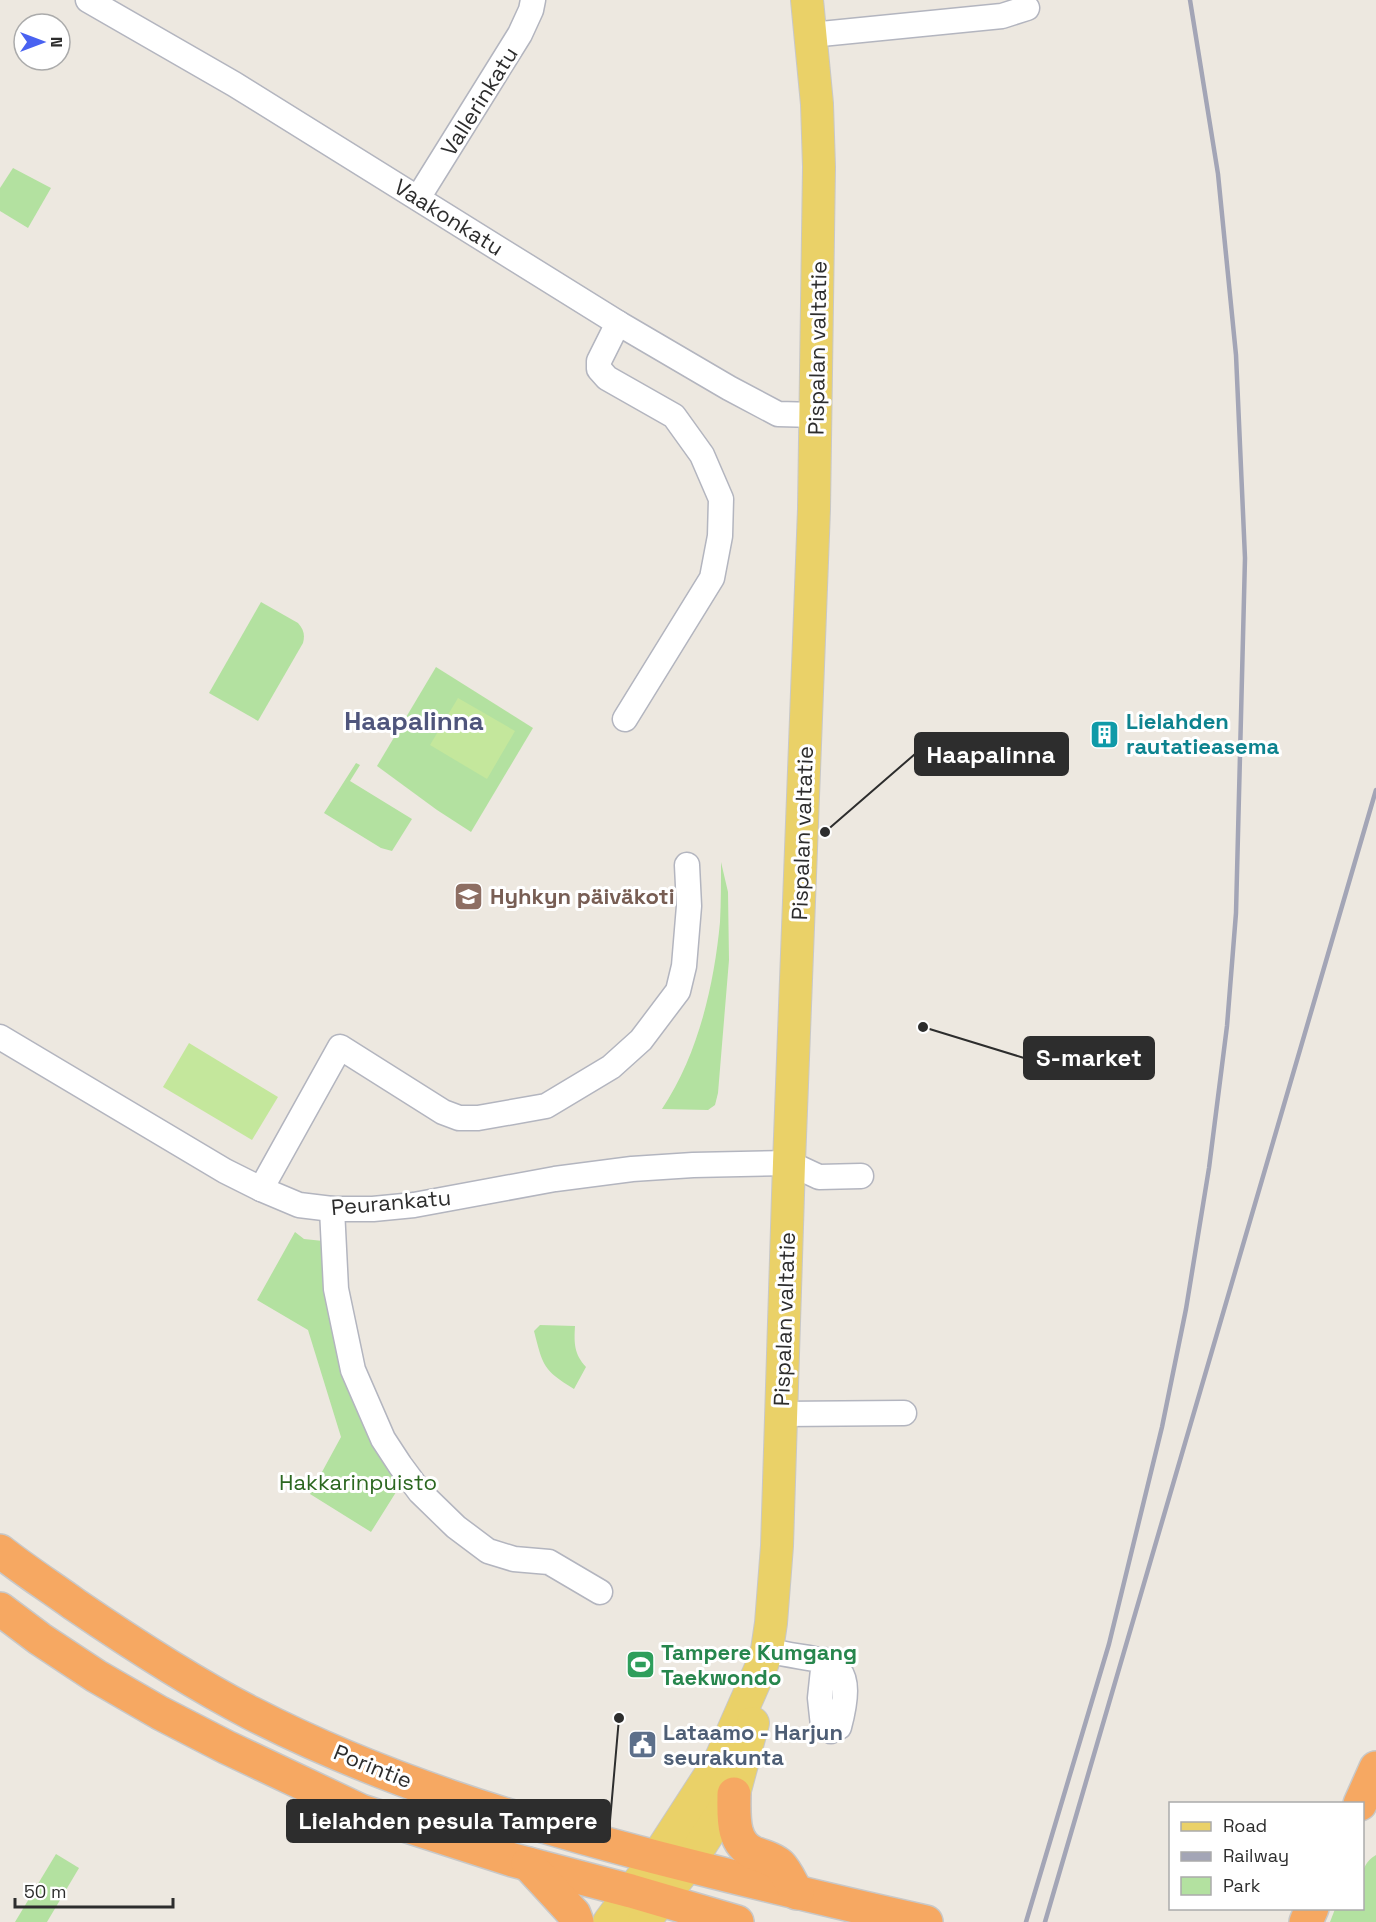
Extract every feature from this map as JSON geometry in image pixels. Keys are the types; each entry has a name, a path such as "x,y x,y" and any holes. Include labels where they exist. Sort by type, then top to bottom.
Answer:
{"highway":[{"name":"Porintie","path":"0,1551 130,1642 183,1675 251,1713 398,1778 600,1843 797,1893 926,1922"},
{"name":"Porintie","path":"0,1609 96,1676 226,1747 361,1811 646,1904 737,1922"},
{"path":"1360,1802 1376,1768"},
{"path":"734,1794 737,1836 750,1851 780,1865 797,1893"},
{"path":"528,1864 578,1922"}],"main road":[{"name":"Pispalan valtatie","path":"609,1922 646,1904 688,1865 734,1794 754,1720 771,1623 777,1546 816,415 819,167 817,104 807,0"},
{"name":"Pispalan valtatie","path":"646,1904 657,1857 721,1758 764,1658"}],"street":[{"name":"Vaakonkatu","path":"88,0 234,84 618,323 764,408 778,414 816,415"},
{"name":"Vallerinkatu","path":"418,198 520,34 531,10 532,0"},
{"path":"812,35 999,16 1027,8"},
{"path":"618,323 599,361 598,369 607,378 674,416 702,455 721,499 720,536 712,578 625,719"},
{"path":"261,1190 340,1047 443,1112 459,1118 478,1118 546,1106 612,1068 641,1040 678,991 684,966 689,906 687,865"},
{"name":"Peurankatu","path":"0,1037 180,1145 261,1190 299,1204 332,1209 373,1209 414,1205 555,1179 632,1169 789,1163"},
{"path":"789,1163 819,1177 861,1176"},
{"path":"332,1209 336,1289 353,1370 383,1439 400,1465 420,1492 434,1506 456,1527 488,1551 514,1559 549,1562 600,1592"},
{"path":"781,1414 904,1413"},
{"path":"764,1658 786,1655 824,1660"}],"green space":[{"path":"13,168 51,188 28,228 0,211 0,188"},
{"path":"261,602 298,623 303,630 304,637 303,643 258,721 209,693"},
{"path":"436,667 533,728 471,832 377,766"},
{"path":"458,698 515,731 487,779 430,745"},
{"path":"356,763 360,765 350,781 412,819 392,851 381,848 324,813"},
{"path":"721,862 728,892 729,960 718,1093 715,1105 708,1110 662,1109 675,1088 695,1043 709,995 720,922"},
{"path":"189,1043 278,1097 252,1140 163,1087"},
{"name":"Hakkarinpuisto","path":"295,1232 304,1239 323,1241 327,1295 403,1481 371,1532 310,1494 341,1437 308,1330 257,1300"},
{"path":"540,1325 575,1326 576,1348 579,1358 586,1367 574,1389 550,1372 542,1360 534,1331"},
{"path":"56,1854 79,1868 47,1922 15,1922"},
{"path":"1376,1855 1376,1922 1330,1922 1335,1910 1364,1910 1364,1868"}],"railway":[{"path":"1026,1922 1109,1644 1162,1427 1186,1309 1209,1168 1227,1026 1236,913 1245,558 1236,355 1218,174 1190,0"},
{"path":"1045,1922 1376,790"}],"place":[{"name":"Lielahden rautatieasema","path":"1105,734"},
{"name":"Haapalinna","path":"825,832"},
{"name":"Hyhkyn päiväkoti","path":"469,896"},
{"name":"S-market","path":"923,1027"},
{"name":"Tampere Kumgang Taekwondo","path":"640,1665"},
{"name":"Lielahden pesula Tampere","path":"619,1718"},
{"name":"Lataamo - Harjun seurakunta","path":"642,1745"}],"district":[{"name":"Haapalinna","path":"414,721"}]}
